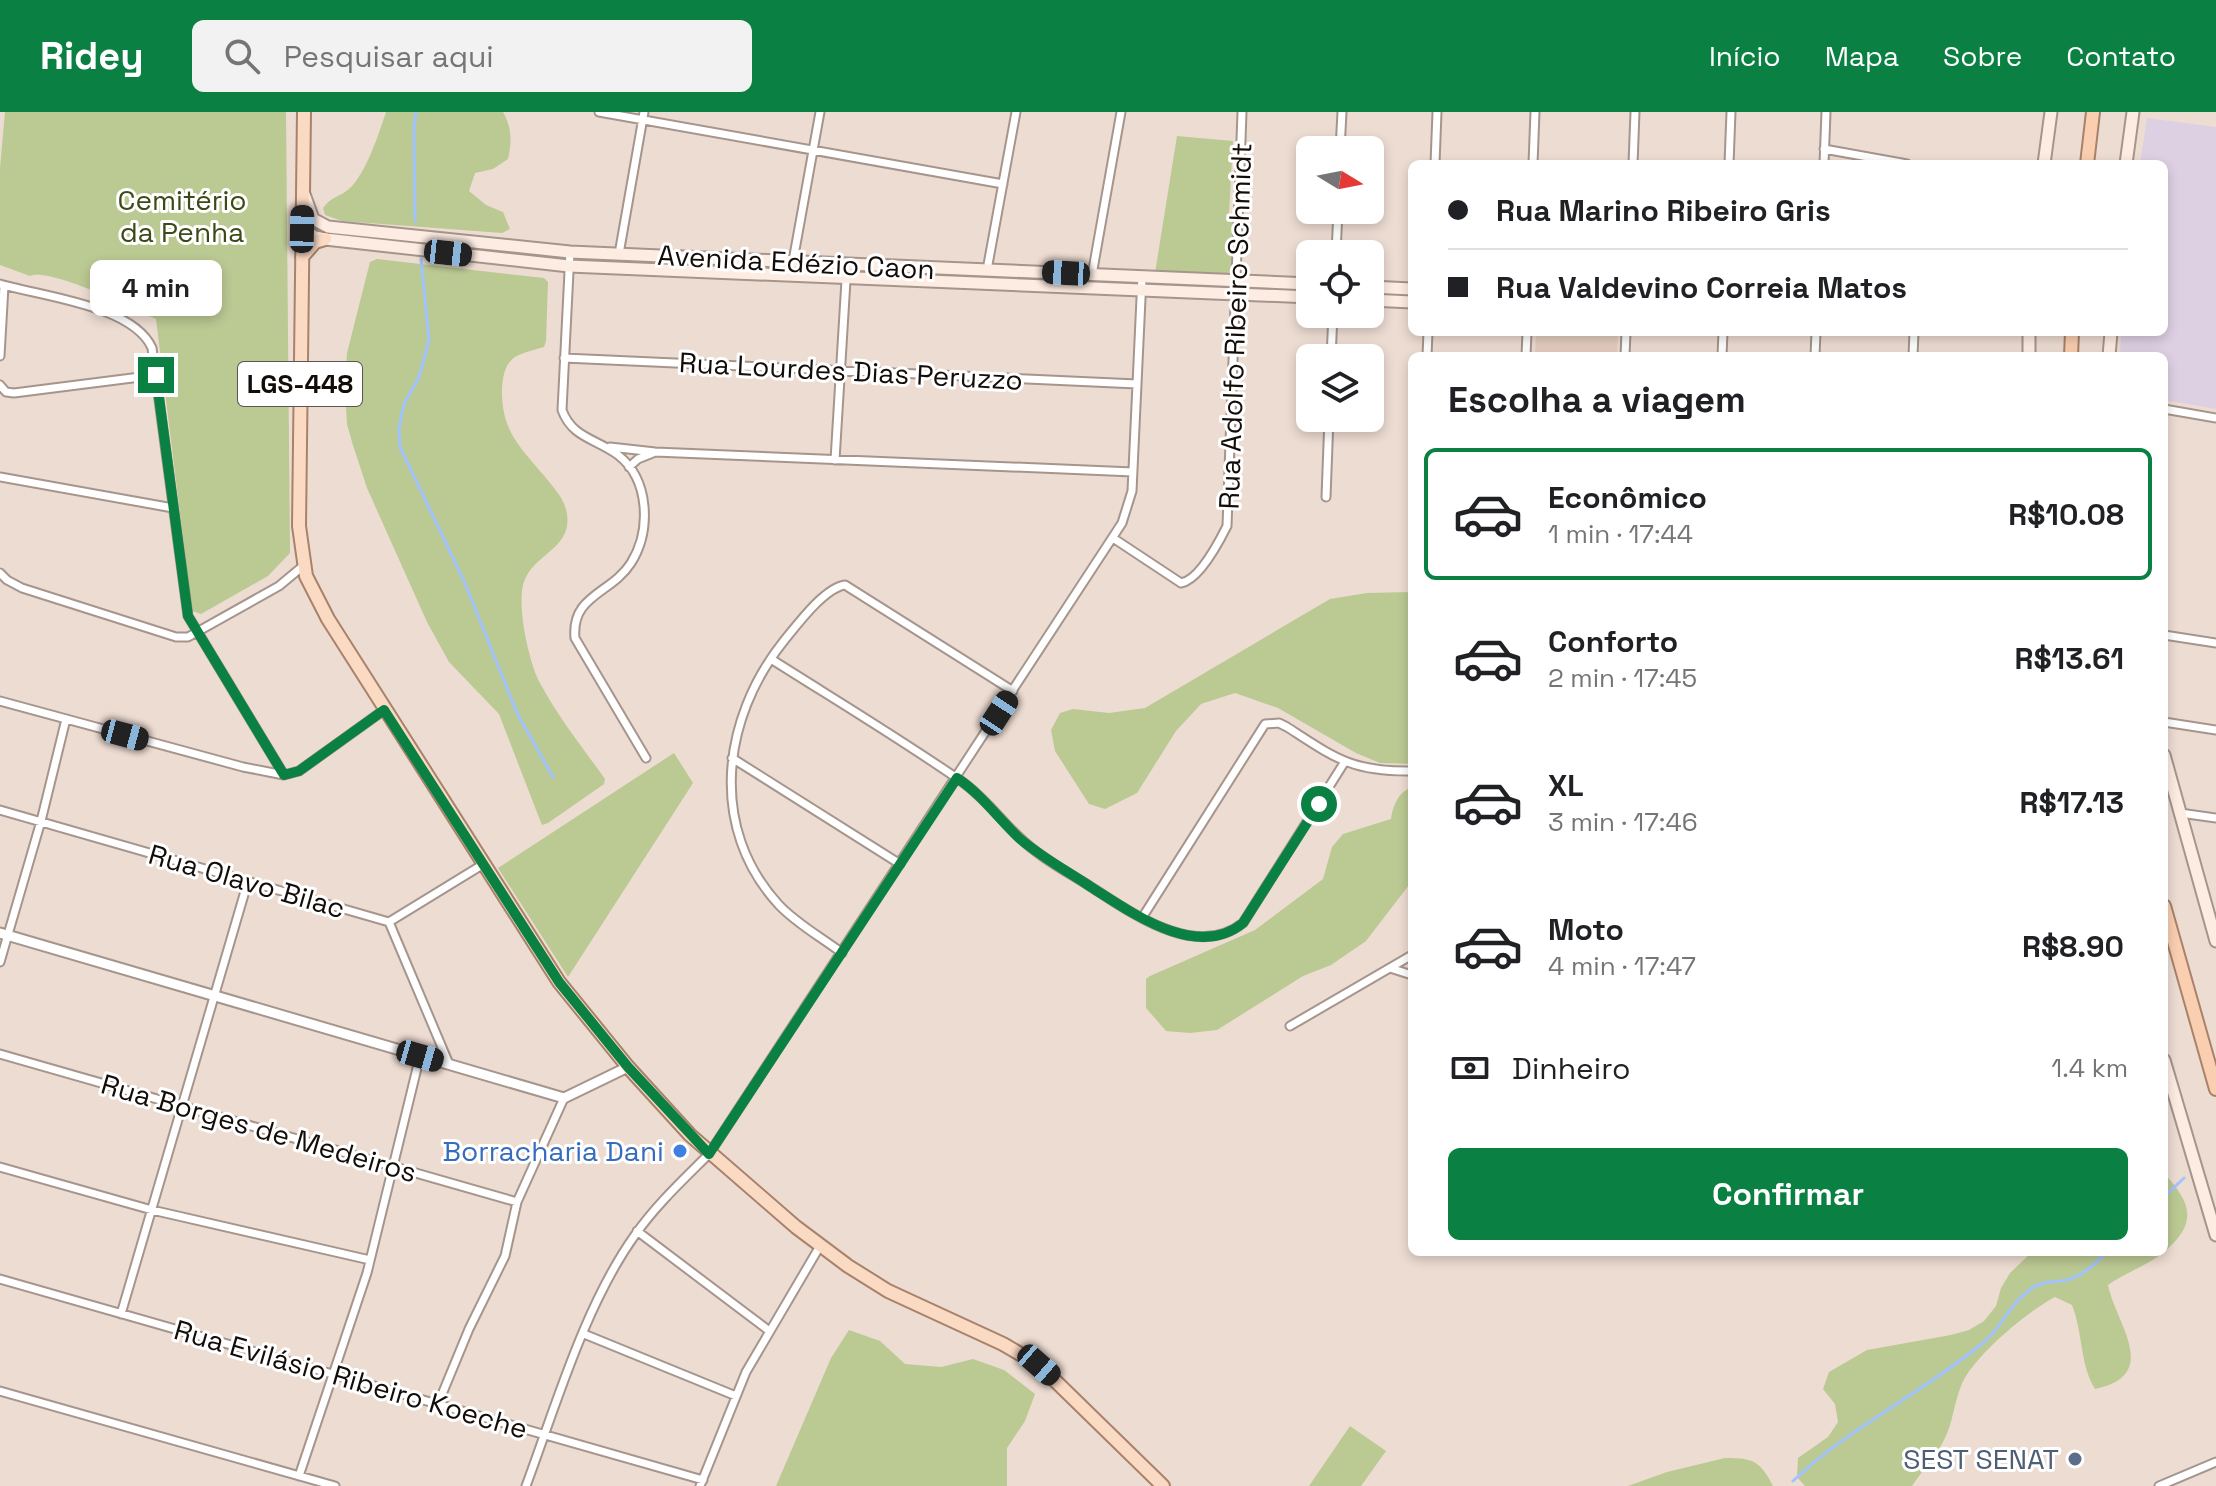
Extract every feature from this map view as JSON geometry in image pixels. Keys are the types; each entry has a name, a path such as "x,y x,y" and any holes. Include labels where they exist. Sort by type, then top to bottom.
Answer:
{"highway":[{"path":"2087,160 2093,112"},
{"path":"2168,920 2216,1089"}],"main road":[{"name":"LGS-448","path":"304,112 299,526 303,566 319,605 384,710 559,982 628,1067 709,1154 856,1272 888,1291 1003,1344 1039,1365 1163,1486"},
{"path":"2045,160 2051,112"},
{"path":"2127,160 2133,112"},
{"name":"Avenida Edézio Caon","path":"303,192 313,219 328,227 570,252 1296,283"},
{"name":"Avenida Edézio Caon","path":"302,229 325,239 569,266 1296,296"},
{"path":"302,257 315,242 325,239"},
{"path":"1384,288 1408,289"},
{"path":"1384,301 1408,302"},
{"path":"2168,770 2211,907 2216,941"},
{"path":"2168,1073 2216,1235"}],"street":[{"path":"599,112 643,116 1003,184"},
{"path":"793,261 820,112"},
{"path":"987,270 1016,112"},
{"path":"1092,275 1121,112"},
{"name":"Rua Adolfo Ribeiro Schmidt","path":"1113,538 1181,583 1193,579 1223,534 1229,515 1242,112"},
{"path":"1341,136 1342,112"},
{"path":"1435,160 1437,112"},
{"path":"1533,160 1535,112"},
{"path":"1633,160 1635,112"},
{"path":"1729,160 1731,112"},
{"path":"1824,160 1826,112"},
{"path":"619,254 643,116"},
{"path":"1824,149 1885,160"},
{"path":"570,252 562,399 565,419 578,434 616,453 629,467 643,497 645,512 641,543 620,577 580,608 574,626 579,647 646,758"},
{"path":"835,460 847,264"},
{"path":"526,1486 584,1334 613,1269 637,1231 709,1154 1122,523 1131,501 1142,277"},
{"path":"0,356 2,285 84,304 125,322 147,336 156,375 186,606 192,624 284,775"},
{"name":"Rua Lourdes Dias Peruzzo","path":"564,358 1137,384"},
{"path":"0,387 14,393 156,375"},
{"path":"2168,410 2216,418"},
{"path":"1326,497 1328,432"},
{"path":"604,446 655,452 1133,472"},
{"path":"629,467 638,459 655,452"},
{"path":"0,489 0,477 173,508"},
{"path":"0,573 22,588 176,637 188,637 279,586 303,566"},
{"path":"842,953 780,906 756,873 739,838 733,816 730,786 732,758 742,714 751,691 771,659 814,606 831,590 845,585 1013,691"},
{"path":"2168,636 2216,643"},
{"path":"771,659 957,778 1042,856 1163,929 1202,935 1225,934 1236,929 1251,913 1344,763"},
{"path":"0,701 243,767 284,775 299,771 384,710"},
{"path":"0,962 4,934 41,821 66,719"},
{"path":"1142,918 1260,729 1271,723 1287,727 1344,763 1378,770 1408,771"},
{"path":"2168,723 2216,730"},
{"path":"732,758 900,864"},
{"name":"Rua Olavo Bilac","path":"0,810 389,922"},
{"path":"2180,813 2216,818"},
{"path":"449,1064 389,922 482,865"},
{"path":"121,1314 248,881"},
{"path":"4,934 564,1098"},
{"path":"1290,1026 1408,957"},
{"path":"1390,968 1408,974"},
{"name":"Rua Borges de Medeiros","path":"0,1054 517,1202"},
{"path":"299,1476 370,1260 420,1056"},
{"path":"438,1404 469,1329 505,1256 517,1202 564,1098 628,1067"},
{"path":"0,1167 152,1210 370,1260"},
{"path":"637,1231 768,1330"},
{"path":"701,1483 736,1396 768,1330 820,1246"},
{"name":"Rua Evilásio Ribeiro Koeche","path":"0,1279 545,1435 701,1483"},
{"path":"584,1334 736,1396"},
{"path":"0,1391 335,1486"},
{"path":"2159,1486 2216,1462"}],"shaded area":[{"path":"2147,118 2216,127 2216,409 2168,401 2168,352 2120,352 2121,336 2168,336 2168,160 2141,160"},
{"path":"1536,336 1618,336 1617,352 1535,352"}],"green space":[{"name":"Cemitério da Penha","path":"5,112 286,112 290,553 268,576 201,614 192,611 156,319 72,283 54,277 30,276 0,265 0,168"},
{"path":"386,112 503,112 510,135 508,159 493,169 475,173 469,191 486,205 503,212 510,229 502,233 342,221 325,215 323,208 326,204 349,189 361,174"},
{"path":"1177,136 1233,141 1229,214 1233,219 1231,276 1155,273"},
{"path":"312,223 321,230 333,232 548,256 333,237 319,234"},
{"path":"587,257 824,268 825,271 588,261"},
{"path":"377,259 544,278 548,282 544,347 509,362 503,377 503,405 505,418 516,441 563,501 567,525 559,542 526,577 522,614 531,661 540,683 605,779 604,784 542,825 499,714 449,662 427,622 367,488 352,442 347,424 345,389 347,353 370,262"},
{"path":"868,270 1120,280 1121,283 866,273"},
{"path":"1408,592 1408,764 1380,763 1356,753 1278,708 1235,693 1201,704 1176,731 1137,793 1105,809 1089,804 1055,751 1051,730 1060,713 1073,709 1109,713 1145,708 1330,599 1367,593"},
{"path":"674,753 693,783 568,977 498,868"},
{"path":"1408,789 1408,886 1366,941 1331,965 1303,976 1217,1030 1190,1033 1166,1031 1146,1008 1146,979 1255,930 1323,879 1332,847 1343,834 1391,819 1403,792"},
{"path":"2168,1178 2181,1194 2187,1213 2182,1232 2168,1248"},
{"path":"2028,1256 2158,1256 2108,1285 2130,1346 2131,1360 2126,1372 2115,1382 2095,1389 2087,1370 2072,1305 2055,1297 2016,1324 1988,1349 1967,1374 1944,1440 1912,1486 1805,1486 1797,1477 1798,1458 1828,1437 1838,1422 1835,1404 1823,1389 1829,1372 1867,1350 1969,1330 1984,1321 1996,1306 2001,1288 2010,1273"},
{"path":"849,1330 880,1341 905,1364 941,1367 973,1359 1004,1370 1035,1394 1025,1421 1007,1448 1007,1486 776,1486 831,1358"},
{"path":"1350,1426 1386,1451 1361,1486 1309,1486"},
{"path":"1725,1458 1750,1460 1760,1466 1773,1486 1628,1486 1667,1472"}],"waterway":[{"path":"415,221 416,112"},
{"path":"421,259 429,340 419,377 404,404 399,428 400,447 464,581 517,713 553,777"},
{"path":"2168,1193 2184,1178"},
{"path":"1793,1481 1838,1444 1983,1343 2018,1300 2032,1288 2074,1277 2103,1256"}],"place":[{"name":"Borracharia Dani","path":"680,1151"},
{"name":"SEST SENAT","path":"2075,1459"}],"route":[{"path":"156,375 188,616 284,775 299,771 384,710 559,982 628,1067 709,1154 957,778 1042,856 1151,924 1177,932 1212,936 1225,934 1243,923 1319,804"}]}
